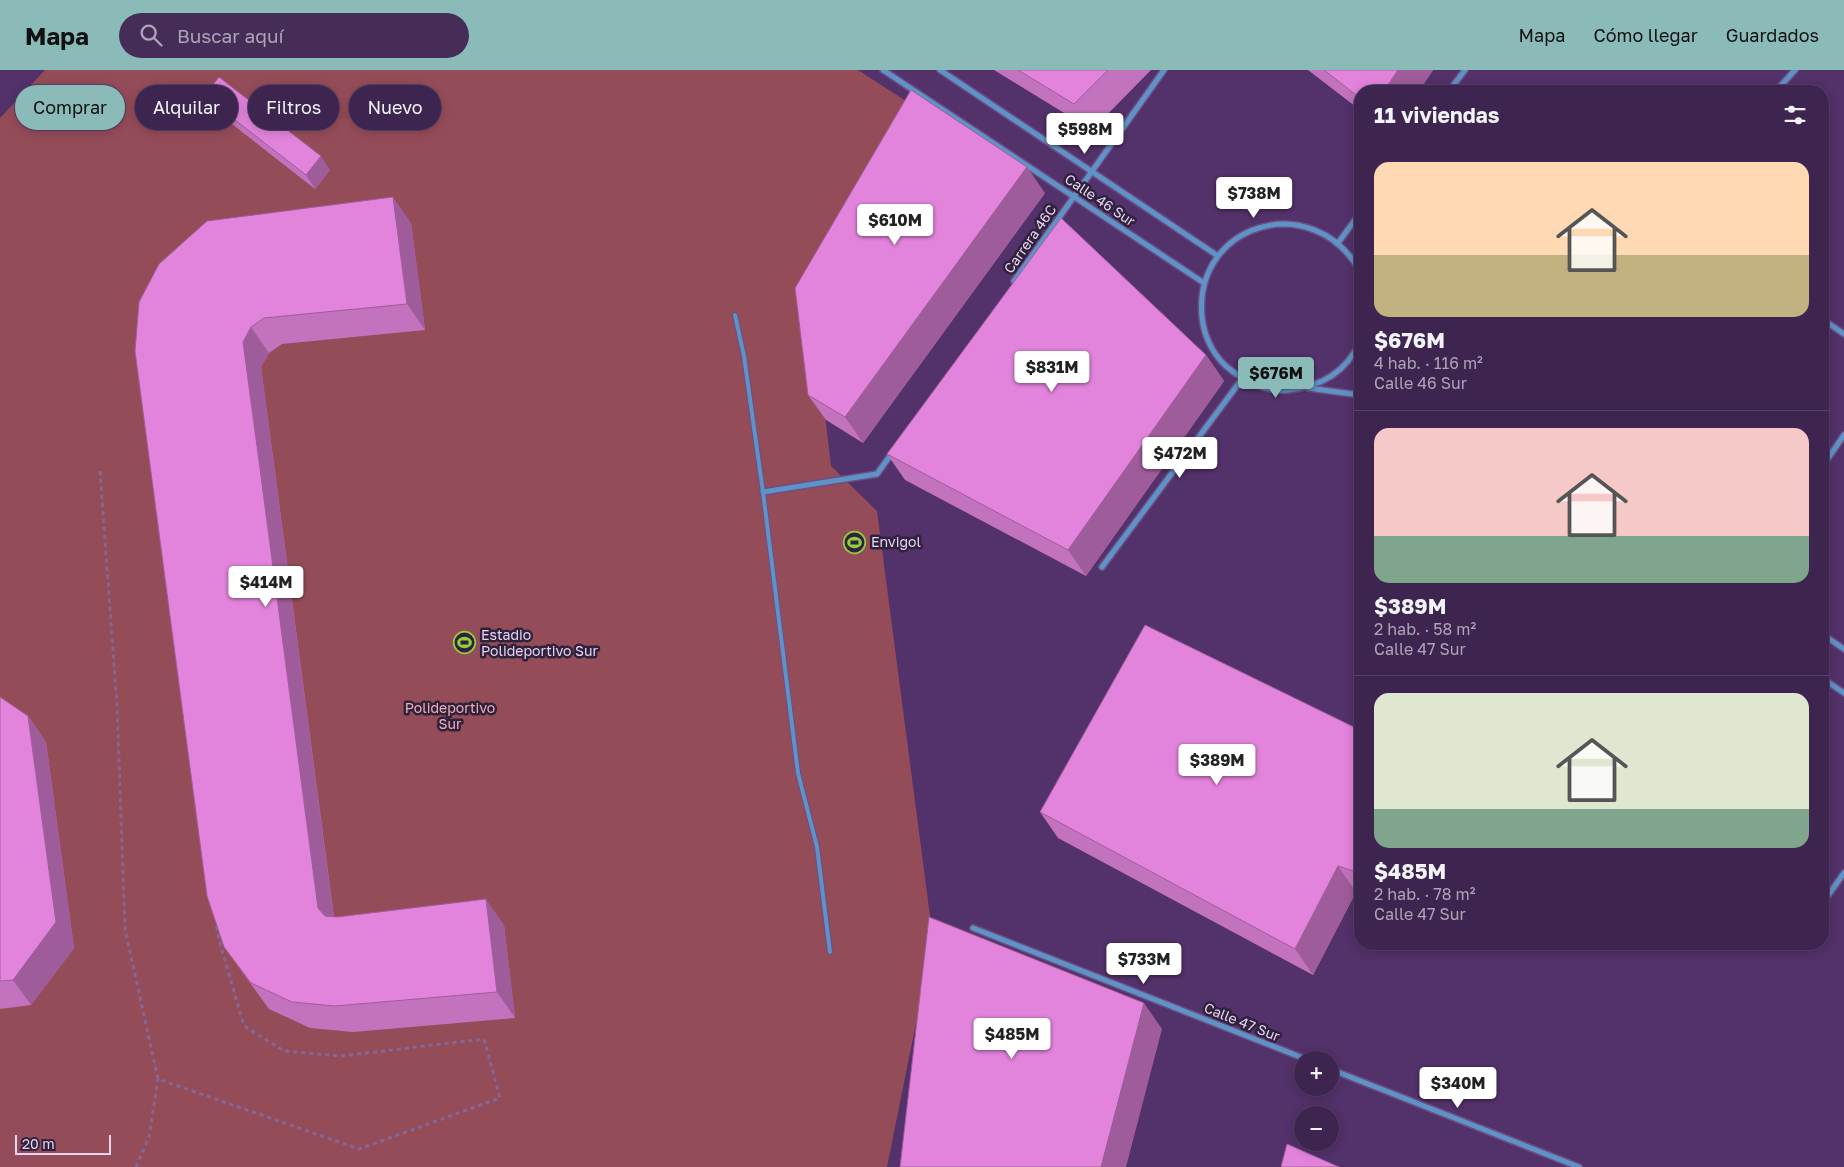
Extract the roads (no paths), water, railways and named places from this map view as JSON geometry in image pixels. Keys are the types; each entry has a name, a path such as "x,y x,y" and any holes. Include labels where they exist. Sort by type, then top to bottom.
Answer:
{"street":[{"name":"Calle 46 Sur","path":"883,70 1204,283"},
{"name":"Calle 46 Sur","path":"940,70 1218,256"},
{"name":"Carrera 46C","path":"1012,284 1164,70"},
{"path":"1454,85 1465,70"},
{"path":"1781,85 1795,70"},
{"path":"1338,243 1354,220"},
{"path":"1354,260 1338,243 1318,231 1297,225 1275,224 1253,230 1234,241 1218,256 1204,283 1201,305 1203,326 1211,348 1224,366 1242,379 1263,388 1285,390 1307,388 1354,394"},
{"path":"1829,324 1844,334"},
{"path":"1307,388 1326,380 1342,368 1354,354"},
{"path":"1102,567 1242,379"},
{"path":"1829,457 1844,435"},
{"path":"763,492 877,474 894,450"},
{"path":"1829,639 1844,649"},
{"path":"1829,683 1844,693"},
{"path":"1829,894 1844,873"},
{"name":"Calle 47 Sur","path":"973,928 1294,1054"},
{"path":"1339,1073 1579,1167"}],"lane":[{"path":"735,315 744,356 763,492 798,773 817,847 830,952"}],"place":[{"name":"Envigol","path":"855,542"},
{"name":"Estadio Polideportivo Sur","path":"465,643"}],"park label":[{"name":"Polideportivo Sur","path":"450,716"}]}
